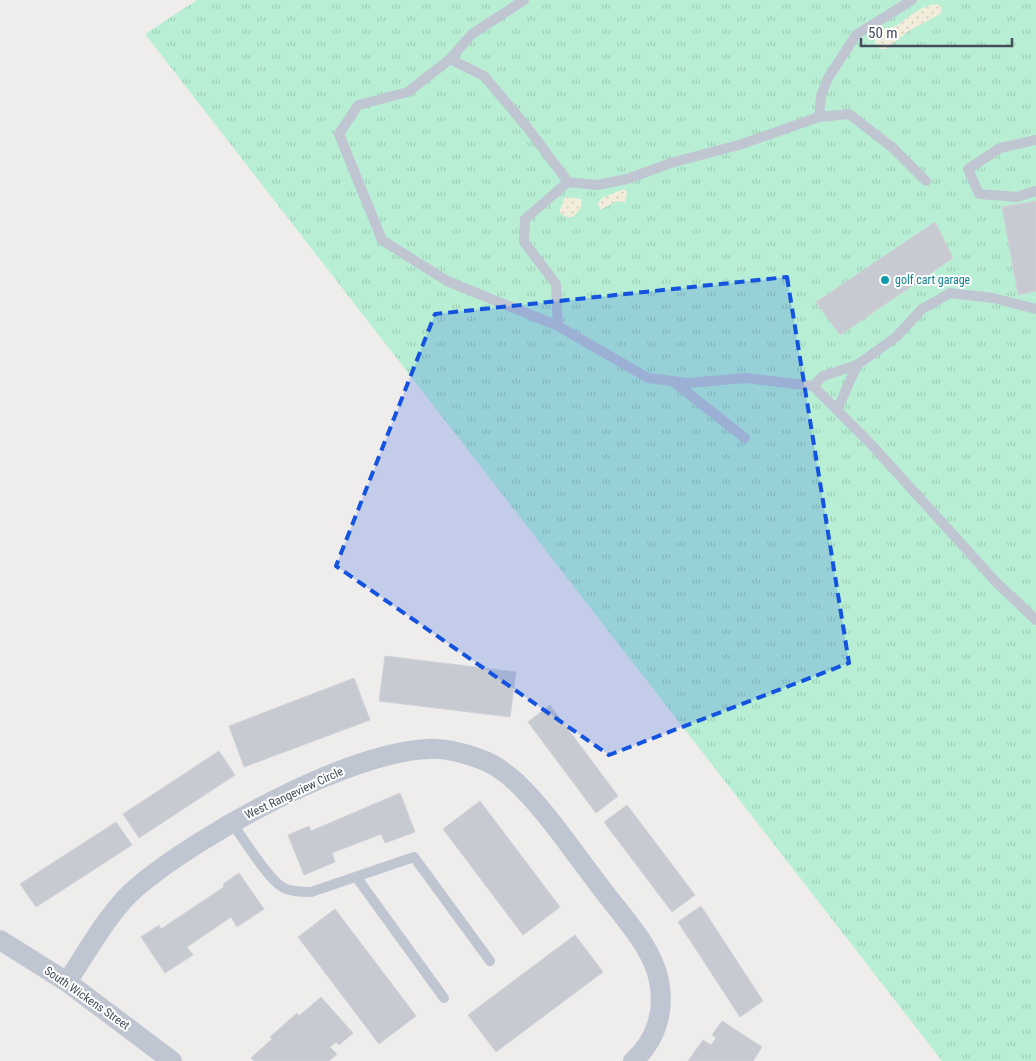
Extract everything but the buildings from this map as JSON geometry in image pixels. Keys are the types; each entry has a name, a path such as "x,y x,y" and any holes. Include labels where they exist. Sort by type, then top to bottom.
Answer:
{"street":[{"name":"West Rangeview Circle","path":"67,982 116,910 136,888 232,822 329,775 382,758 428,749 447,751 483,760 500,769 515,781 552,822 641,942 659,980 660,1017 652,1040 633,1061"},
{"name":"South Wickens Street","path":"0,940 67,982 172,1061"}],"lane":[{"path":"524,0 472,34 450,59 408,92 358,105 339,134 382,240 447,281 558,326 648,378 688,383 745,378 813,386 996,582 1036,620"},
{"path":"819,117 821,96 828,78 856,35 912,0"},
{"path":"450,59 484,76 527,126 568,182"},
{"path":"558,326 556,284 524,242 525,219 568,182 597,185 626,180 674,162 739,145 819,117 849,114 893,148 926,181"},
{"path":"1036,140 1000,148 968,169 980,194 1017,197 1036,191"},
{"path":"813,386 823,376 857,365 896,337 922,309 950,293 992,298 1036,309"},
{"path":"837,410 857,365"},
{"path":"674,381 745,438"},
{"path":"232,822 272,878 282,887 311,892 357,878 414,857 490,961"},
{"path":"357,878 444,998"}],"highlighted area":[{"path":"787,277 849,663 609,755 336,566 435,314"}],"green space":[{"path":"197,0 1036,0 1036,1061 942,1061 145,34"}],"sand":[{"path":"938,4 942,8 940,14 907,32 886,49 880,49 876,45 874,35 877,33 899,24 922,8"},
{"path":"624,189 627,192 625,203 617,201 600,210 598,203 602,198"},
{"path":"565,197 582,199 581,208 573,217 566,217 559,212"}],"place":[{"name":"golf cart garage","path":"885,280"}]}
